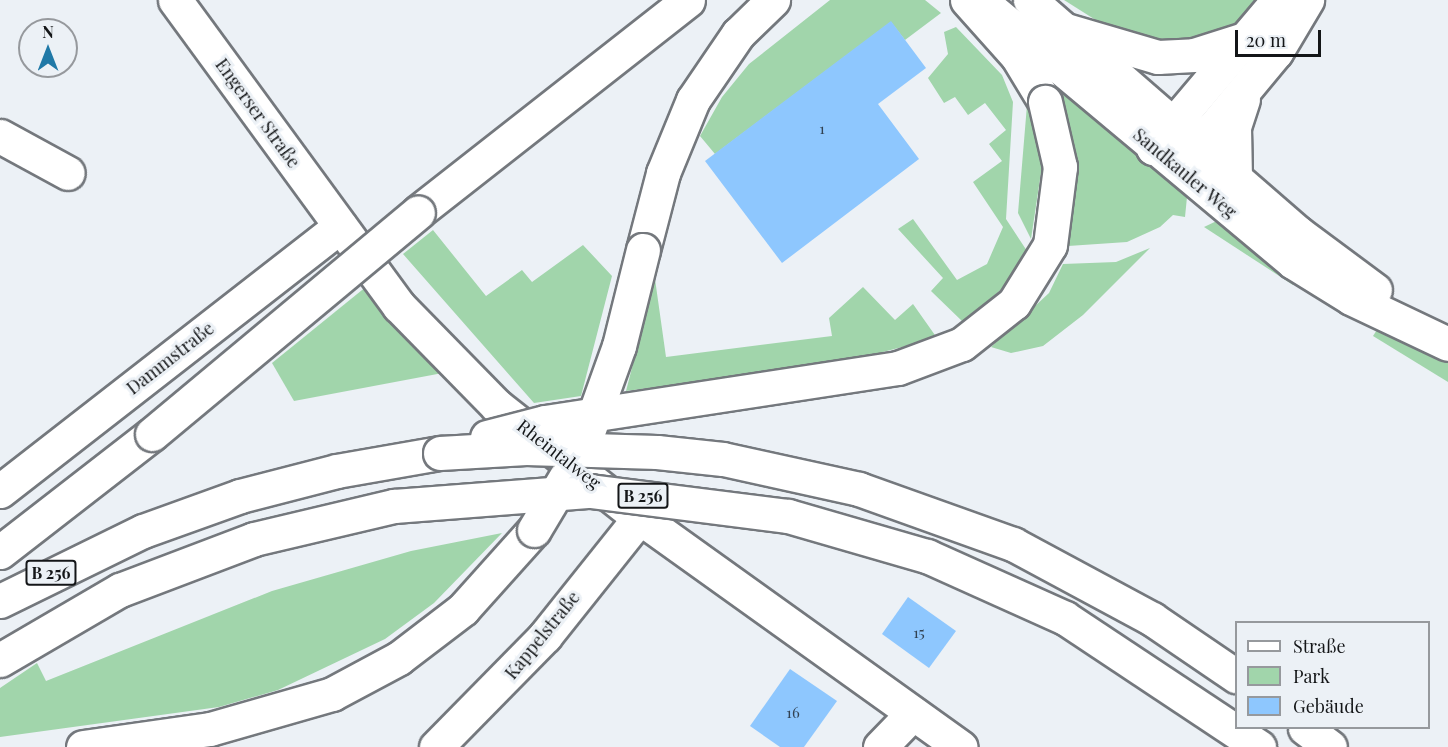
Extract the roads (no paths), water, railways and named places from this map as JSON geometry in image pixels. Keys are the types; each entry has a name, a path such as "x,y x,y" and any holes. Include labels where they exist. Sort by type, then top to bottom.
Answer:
{"main road":[{"name":"Engerser Straße","path":"175,0 340,226"},
{"path":"0,552 688,0"},
{"path":"83,747 210,729 332,694 399,658 492,582 547,511 590,429 619,346 663,173 693,100 738,34 773,0"},
{"path":"440,453 545,422 898,368 962,344 1014,303 1050,245 1060,167 1045,102 1017,56 967,0"},
{"name":"Sandkauler Weg","path":"980,0 1172,139 1235,180 1408,321 1448,344"},
{"name":"Sandkauler Weg","path":"1030,0 1066,30 1172,139 1311,274 1375,310 1408,321"},
{"path":"1172,139 1278,0"},
{"path":"1172,139 1212,129 1247,89 1306,0"},
{"path":"1066,30 1158,57 1194,55 1250,38"},
{"path":"1235,180 1234,127 1247,89"},
{"path":"0,136 68,173"},
{"name":"Dammstraße","path":"0,491 340,226"},
{"name":"Rheintalweg","path":"340,226 399,306 497,405 640,517 961,747"},
{"name":"B 256","path":"0,601 114,544 230,500 337,471 440,453 526,448 657,452 723,459 859,489 1013,544 1142,613 1235,675"},
{"name":"B 256","path":"0,660 120,590 254,539 393,506 590,491 788,516 927,556 1065,618 1260,747"},
{"name":"Kappelstraße","path":"436,747 538,644 640,517"},
{"path":"880,747 913,713"},
{"path":"1306,729 1330,747"}]}
